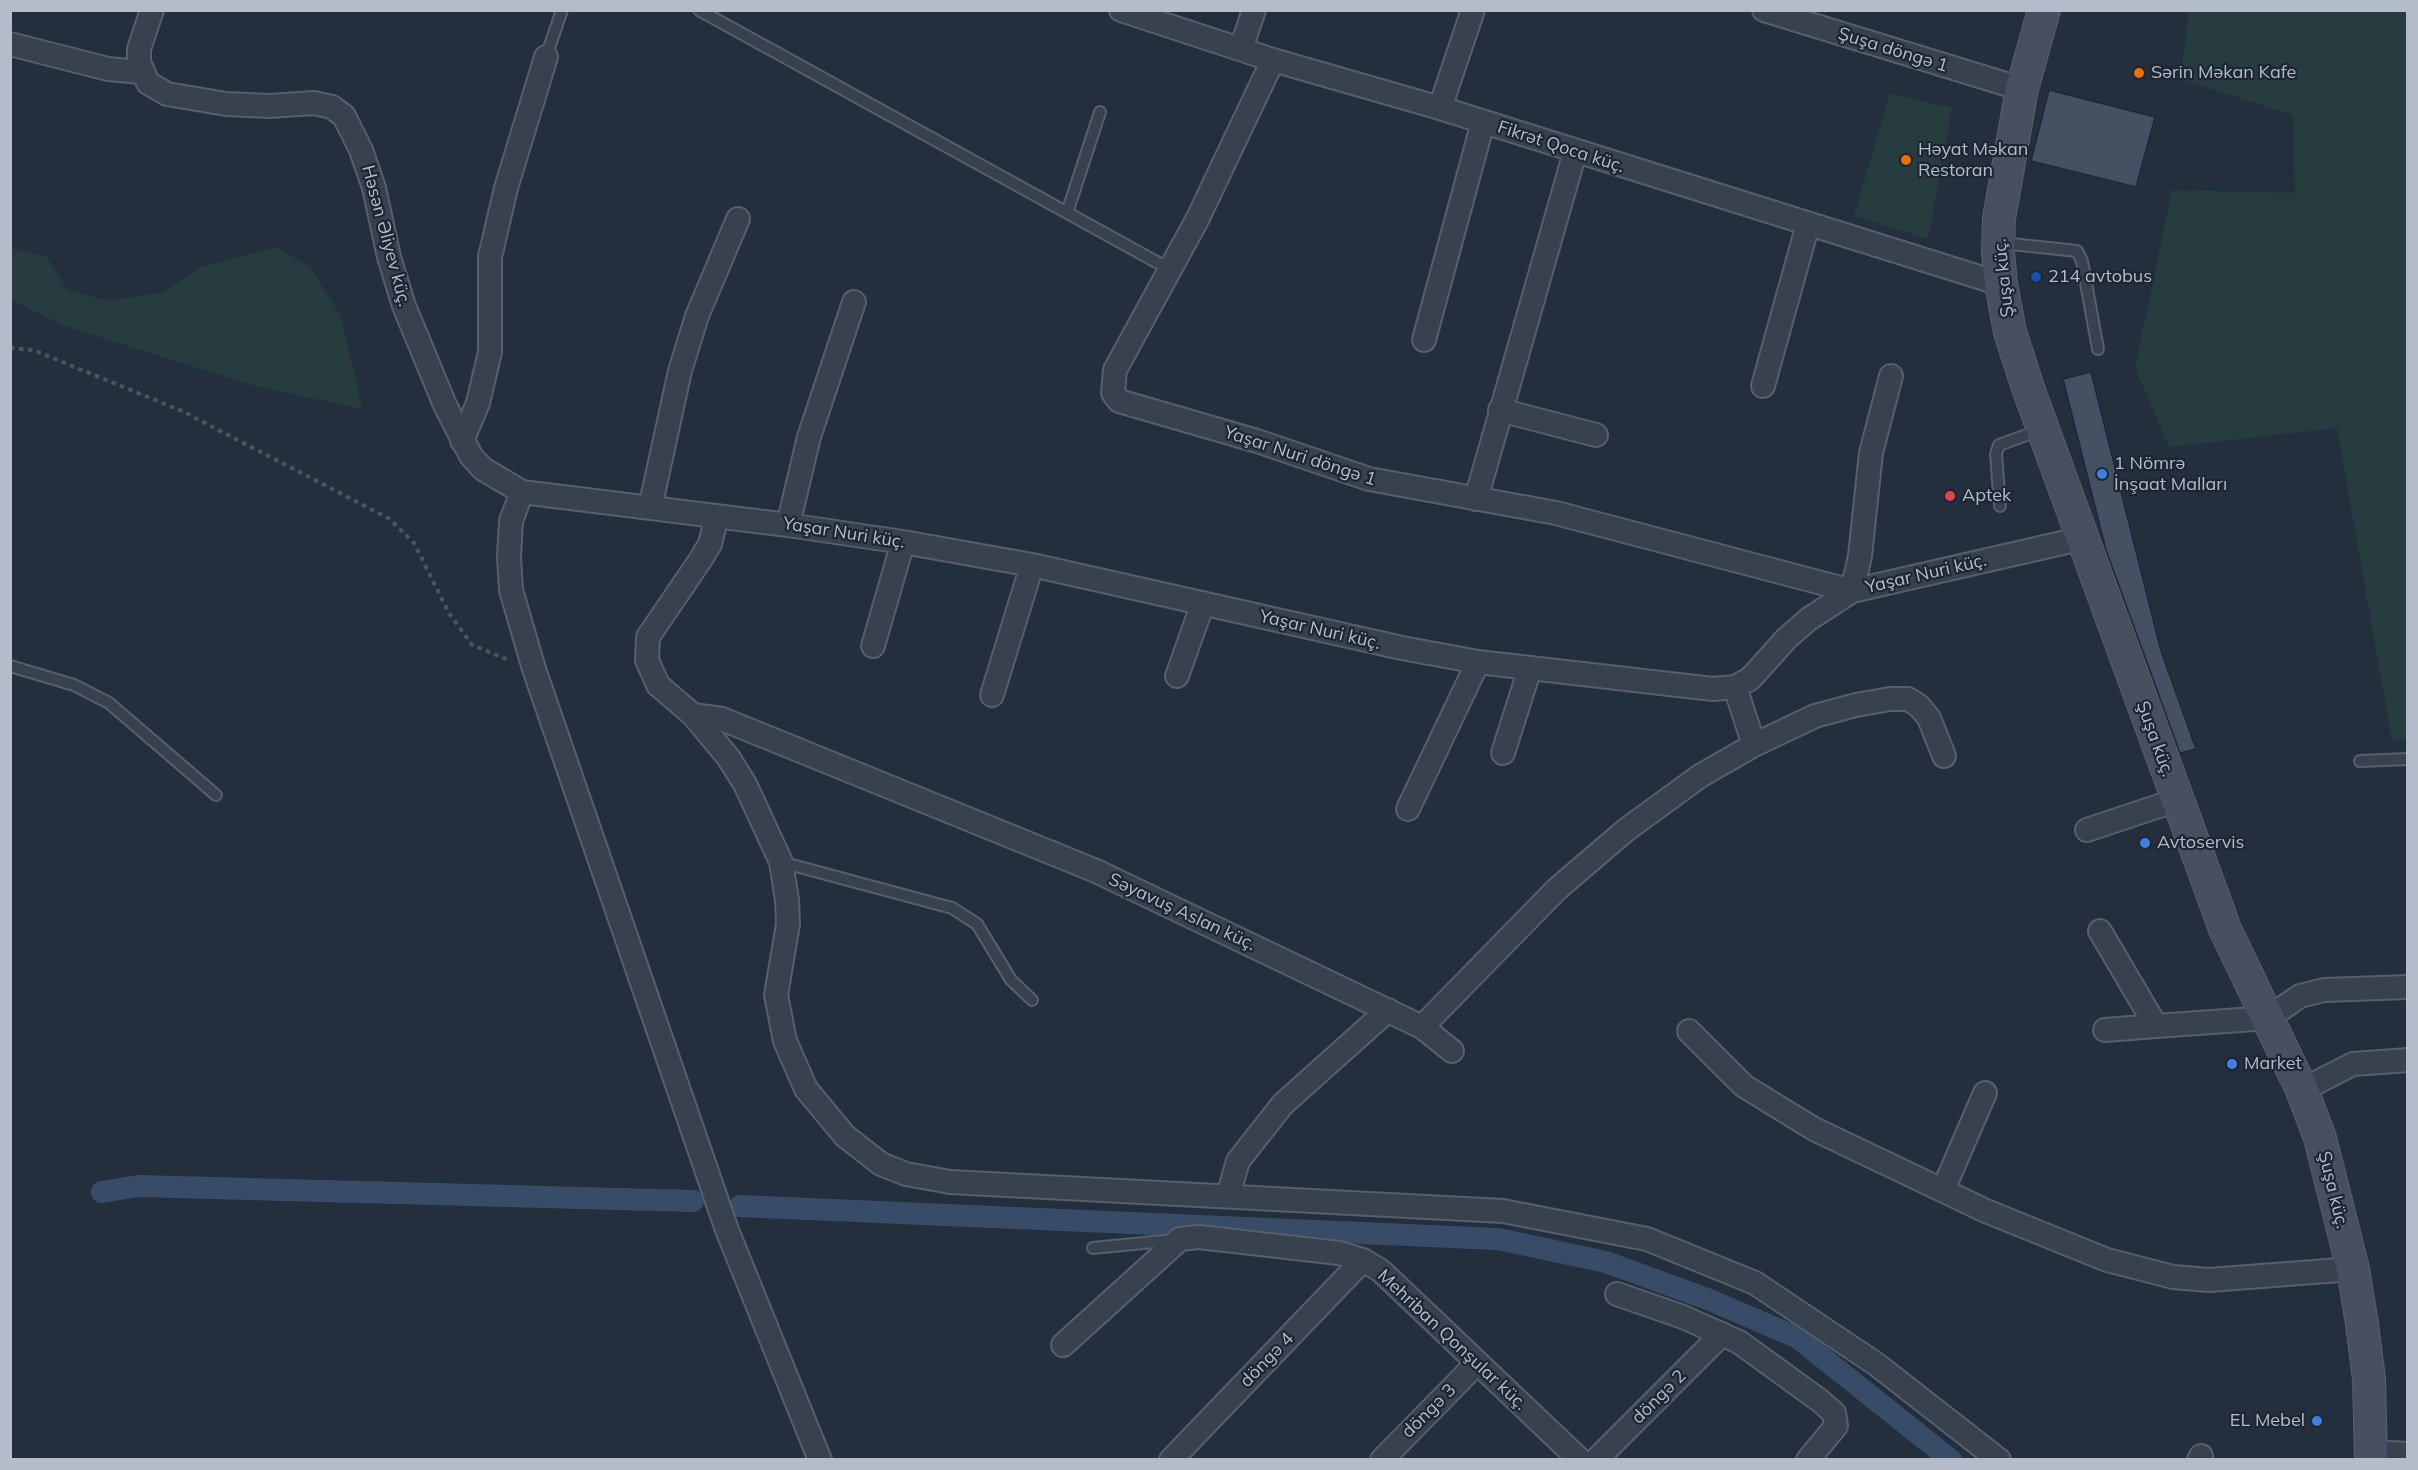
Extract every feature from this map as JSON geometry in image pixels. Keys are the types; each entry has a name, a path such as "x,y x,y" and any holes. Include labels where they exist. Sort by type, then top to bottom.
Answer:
{"street":[{"path":"10,44 108,69 141,72 139,49 152,10"},
{"name":"Fikrət Qoca küç.","path":"1121,10 1273,60 1440,108 2001,284"},
{"path":"1241,49 1254,10"},
{"path":"1440,108 1473,10"},
{"name":"Şuşa döngə 1","path":"1764,10 2022,89"},
{"name":"Şuşa küç.","path":"2044,10 2022,89 2007,167 1998,243 2001,284 2010,332 2043,429 2225,929 2302,1090 2320,1138 2353,1269 2369,1379 2371,1456"},
{"path":"462,441 478,403 490,352 490,257 506,188 546,57"},
{"name":"Yaşar Nuri döngə 1","path":"1273,60 1171,270 1115,370 1113,393 1119,401 1257,441 1369,479 1556,513 1852,591"},
{"name":"Həsən Əliyev küç.","path":"141,72 148,83 167,94 190,100 270,106 314,103 332,107 344,116 362,150 404,306 462,441 483,469 522,492"},
{"path":"1424,340 1483,122"},
{"path":"1476,499 1575,152"},
{"path":"651,508 680,372 697,316 738,219"},
{"path":"1763,386 1808,224"},
{"path":"788,525 808,437 854,302"},
{"path":"1852,591 1860,556 1871,453 1891,376"},
{"path":"1500,410 1596,435"},
{"path":"522,492 511,521 509,557 511,590 534,669 727,1230 820,1460"},
{"name":"Yaşar Nuri küç.","path":"522,492 788,525 903,542 1032,565 1402,648 1478,662 1713,689 1735,687 1750,679 1787,638 1809,619 1852,591 2084,538"},
{"path":"717,516 710,544 648,637 647,660 658,685 693,715 728,757 745,784 781,862 788,924 776,996 785,1041 806,1089 845,1136 881,1164 906,1174 950,1182 1503,1210 1647,1239 1755,1283 1876,1364 1999,1460"},
{"path":"873,646 903,542"},
{"path":"992,695 1032,565"},
{"path":"1177,676 1203,603"},
{"path":"1408,809 1478,662"},
{"path":"1503,753 1530,668"},
{"path":"1735,687 1754,745"},
{"path":"1422,1027 1557,890 1626,830 1700,776 1754,745 1815,716 1856,705 1890,699 1908,699 1919,706 1929,718 1944,756"},
{"name":"Səyavuş Aslan küç.","path":"693,715 722,719 1096,871 1422,1027 1452,1051"},
{"path":"2087,830 2177,800"},
{"path":"2100,931 2156,1026"},
{"path":"2105,1030 2268,1018 2300,996 2324,990 2408,987"},
{"path":"1228,1196 1238,1161 1283,1104 1388,1010"},
{"path":"1689,1031 1744,1086 1814,1129 1986,1212 2107,1260 2173,1277 2209,1280 2353,1269"},
{"path":"2302,1090 2353,1064 2408,1060"},
{"path":"1942,1190 1984,1093"},
{"name":"Mehriban Qonşular küç.","path":"1180,1239 1199,1238 1339,1253 1363,1260 1381,1271 1580,1460"},
{"path":"1063,1345 1180,1239"},
{"name":"döngə 4","path":"1171,1460 1363,1260"},
{"path":"1617,1294 1683,1317 1739,1342 1834,1413 1836,1426 1808,1460"},
{"name":"döngə 2","path":"1596,1460 1722,1334"},
{"name":"döngə 3","path":"1382,1460 1477,1363"},
{"path":"2371,1456 2408,1454"}],"lane":[{"path":"546,57 562,10"},
{"path":"699,10 1171,270"},
{"path":"1067,213 1100,112"},
{"path":"1998,243 2078,251 2082,261 2098,350"},
{"path":"2000,506 1996,454 1999,445 2043,429"},
{"path":"10,666 74,685 109,703 216,795"},
{"path":"2360,761 2408,759"},
{"path":"781,862 952,908 977,924 1011,980 1032,1000"},
{"path":"1093,1248 1180,1239"}],"path":[{"path":"10,348 33,350 182,411 390,519 414,543 449,613 472,645 534,669"}],"green space":[{"path":"2189,11 2407,11 2407,740 2392,741 2337,428 2169,447 2135,368 2172,190 2295,193 2293,115 2180,79"},
{"path":"1890,93 1952,108 1928,239 1854,216"},
{"path":"276,247 310,267 341,316 362,409 255,386 65,326 11,300 11,249 47,257 67,289 107,301 164,292 201,267"}],"building":[{"path":"2049,90 2155,117 2136,187 2031,161"},
{"path":"2091,372 2161,651 2196,749 2180,753 2106,550 2063,379"}],"waterway":[{"path":"102,1192 138,1186 693,1201"},
{"path":"740,1206 1498,1239 1606,1262 1710,1300 1798,1338 1951,1460"}],"place":[{"name":"Sərin Məkan Kafe","path":"2139,73"},
{"name":"Həyat Məkan Restoran","path":"1906,160"},
{"name":"214 avtobus","path":"2036,277"},
{"name":"1 Nömrə İnşaat Malları","path":"2102,474"},
{"name":"Aptek","path":"1950,496"},
{"name":"Avtoservis","path":"2145,843"},
{"name":"Market","path":"2232,1064"},
{"name":"EL Mebel","path":"2317,1421"}]}
